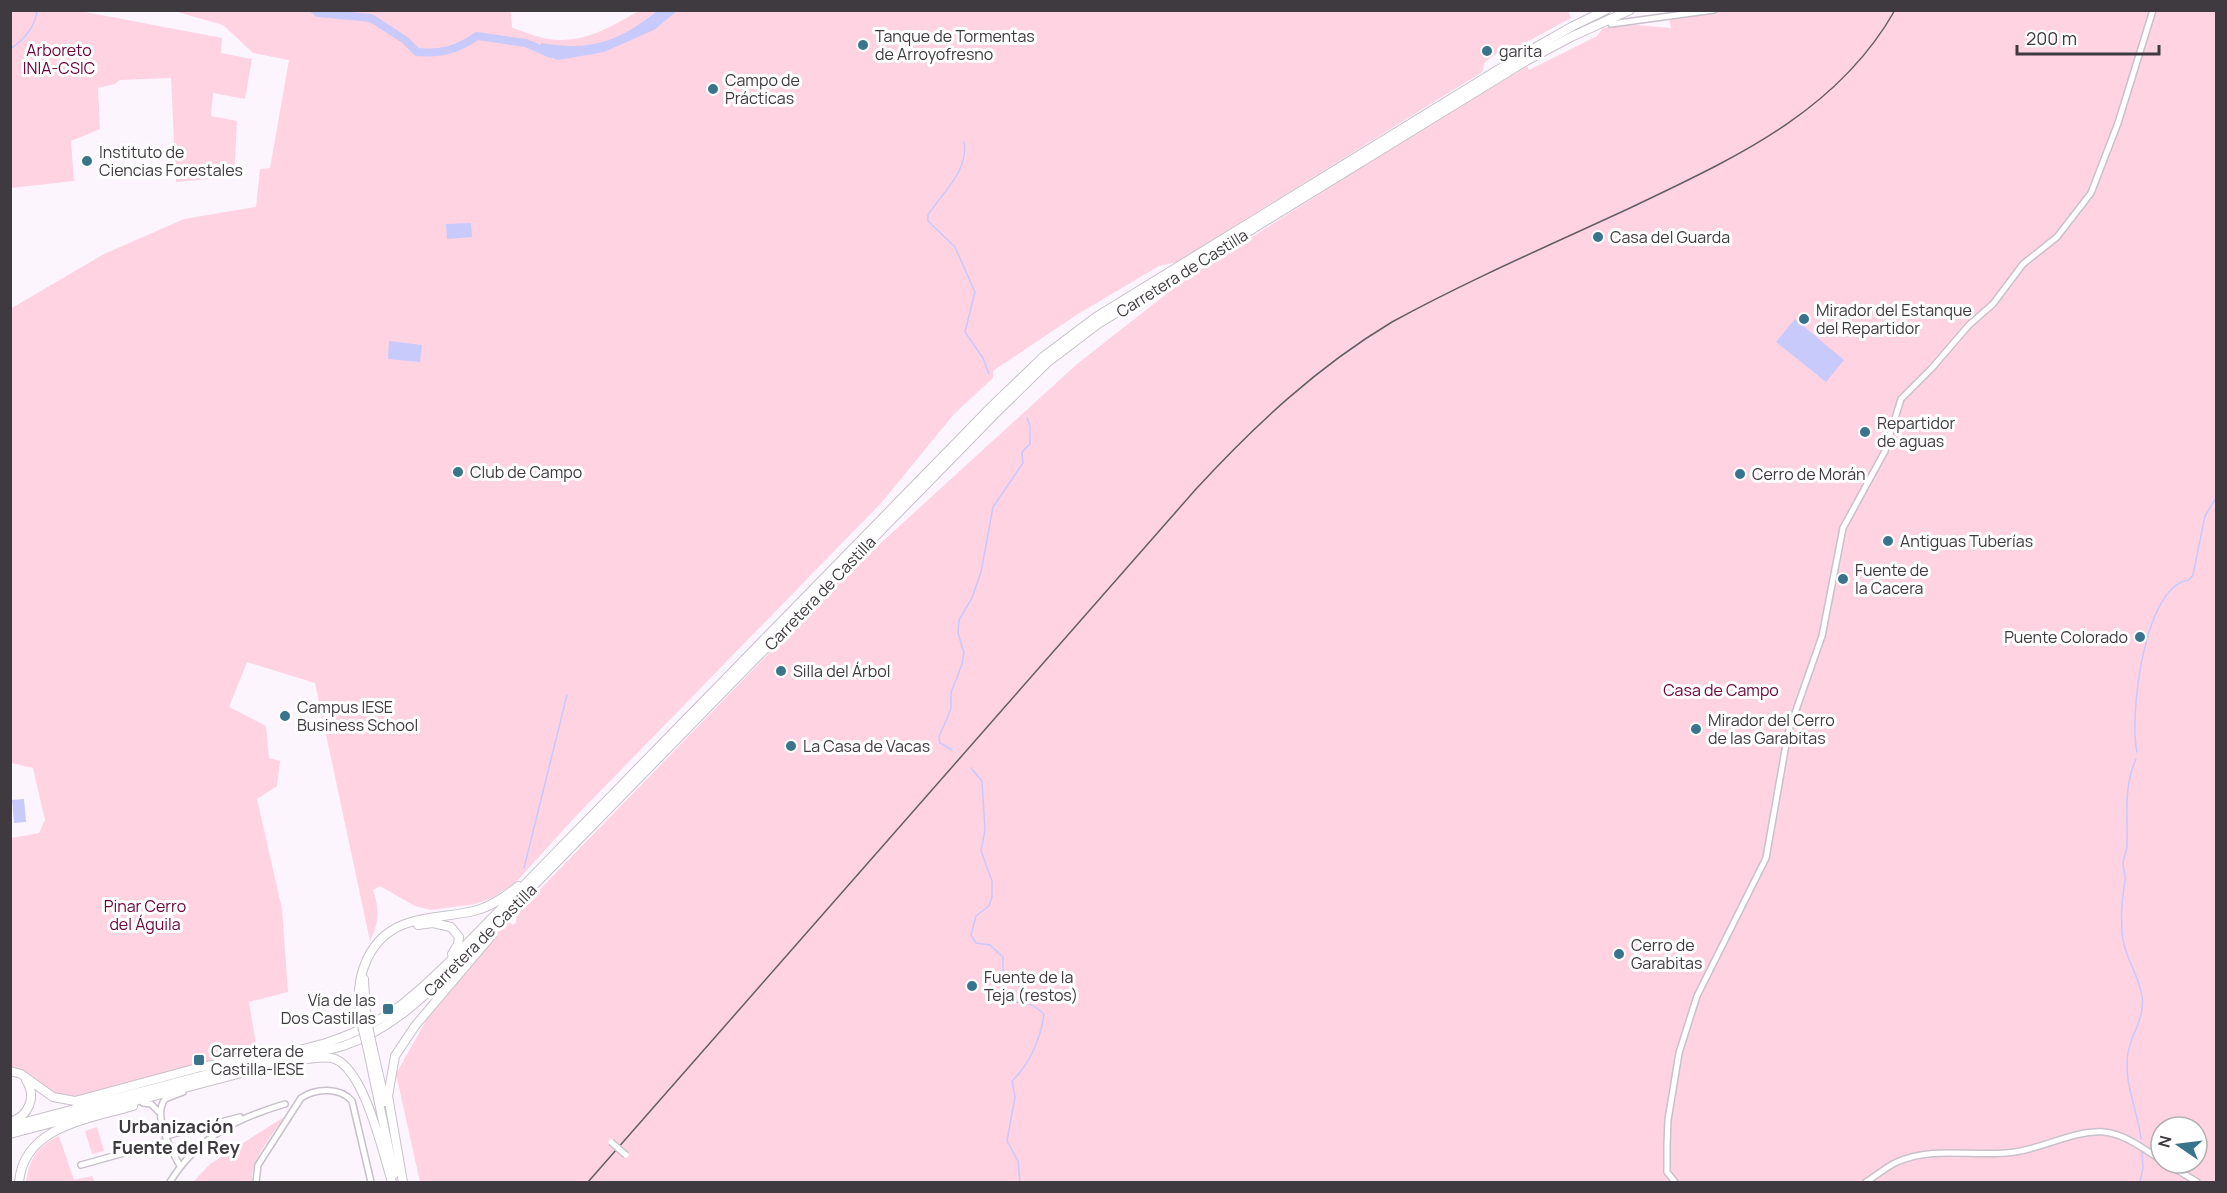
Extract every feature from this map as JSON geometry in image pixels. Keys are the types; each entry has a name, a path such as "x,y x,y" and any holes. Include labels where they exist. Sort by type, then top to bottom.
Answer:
{"highway":[{"name":"Carretera de Castilla","path":"10,1134 343,1046 386,1027 416,1004 536,884 1063,340 1105,311 1522,55 1606,10"},
{"name":"Carretera de Castilla","path":"1026,377 1098,324 1488,84 1571,37 1630,10"},
{"name":"Carretera de Castilla","path":"10,1124 299,1050 367,1028 410,1000 994,410"},
{"path":"403,1182 358,993 363,966 383,937 410,922 474,910 494,903 516,888 565,842"},
{"path":"400,1169 388,1096 395,1056 415,1026 536,884"},
{"path":"363,1016 364,980 373,955 380,947 394,935 412,927 433,923 451,927 457,932 458,944 410,1000"},
{"path":"370,1046 394,1182"},
{"path":"10,1071 21,1074 53,1097 75,1101 211,1065 299,1050"},
{"path":"237,1073 315,1058 334,1058 340,1062 352,1074 363,1097 394,1182"},
{"path":"10,1124 22,1116 30,1106 30,1087 21,1074"},
{"path":"19,1182 25,1160 45,1135 65,1126 183,1092 208,1081"},
{"path":"10,1138 109,1113"}],"street":[{"path":"1611,24 1714,10"},
{"path":"1675,1182 1667,1172 1667,1145 1671,1100 1679,1053 1697,996 1766,858 1788,733 1822,636 1843,528 1885,451 1901,399 1932,368 1969,325 1993,304 2023,264 2057,237 2091,193 2118,123 2153,10"},
{"path":"256,1182 258,1165 301,1098 307,1094 327,1090 347,1095 352,1101 371,1182"},
{"path":"160,1113 165,1099 183,1092"},
{"path":"143,1102 156,1107 160,1113 167,1138 180,1166"},
{"path":"81,1165 285,1104"},
{"path":"170,1182 194,1150 246,1115"},
{"path":"1866,1182 1894,1163 1918,1156 1945,1153 2017,1152 2091,1133 2103,1132 2122,1137 2149,1153"},
{"path":"611,1142 628,1157"}],"green space":[{"name":"Arboreto INIA-CSIC","path":"11,10 80,11 222,38 221,53 252,59 245,99 213,93 211,116 237,121 234,177 176,182 171,78 120,80 115,84 98,88 100,129 71,141 74,181 11,188"},
{"name":"Club de Campo","path":"641,10 1568,10 1571,18 1503,55 1496,54 1485,62 1482,72 1177,262 1159,266 1078,314 993,371 993,378 954,414 882,502 576,816 516,882 492,898 475,904 431,910 415,906 380,886 373,890 378,916 370,941 315,683 247,662 229,707 266,726 269,758 280,761 277,786 257,799 282,909 288,992 249,1002 257,1050 75,1098 50,1092 15,1068 11,1068 11,838 39,833 45,820 33,768 11,763 10,309 104,254 184,219 256,207 260,169 270,168 289,60 253,53 223,25 174,11 508,11 511,13 512,28 543,38 562,40 597,33"},
{"name":"Casa de Campo","path":"1667,11 2216,11 2216,1182 420,1182 396,1074 428,1017 499,931 510,921 512,925 516,923 517,913 837,583 1077,364 1183,281 1357,170 1527,66 1529,70 1597,36 1603,28 1625,24 1671,28"},
{"path":"284,1117 258,1156 252,1173 252,1182 193,1182 210,1164"},
{"path":"97,1127 104,1151 92,1154 85,1131"},
{"path":"59,1136 74,1180 92,1176 95,1182 26,1182 29,1167 36,1154 45,1144"}],"water":[{"path":"657,11 677,11 654,30 604,52 558,60 541,53 541,43 575,46 603,42 629,31"},
{"path":"471,223 472,237 447,239 446,224"},
{"path":"1795,319 1844,360 1826,382 1776,342"},
{"path":"389,341 422,345 420,362 388,359"},
{"path":"24,799 26,822 14,823 12,800"}],"waterway":[{"path":"10,49 28,32 37,10"},
{"path":"314,10 318,13 371,18 405,40 417,52 448,50 463,45 477,36 526,43 551,54"},
{"path":"964,142 964,153 958,172 928,215 928,221 955,247 975,292 965,332 983,358 989,374"},
{"path":"952,750 940,743 939,737 951,709 951,693 964,653 958,633 959,620 972,598 981,572 993,507 1023,463 1022,452 1030,444 1030,426 1027,418"},
{"path":"2137,752 2135,711 2138,683 2151,627 2161,604 2174,587 2189,580 2193,575 2205,516 2216,498"},
{"path":"524,868 567,695"},
{"path":"2136,759 2128,791 2127,849 2123,863 2125,879 2122,932 2142,996 2142,1012 2130,1046 2127,1064 2129,1086 2141,1139"},
{"path":"971,768 982,781 985,830 981,851 992,881 992,897 989,906 976,916 971,935 976,943 990,945 1003,957 1003,986 996,994 1001,1003 1024,1003 1044,1014 1033,1050 1024,1067 1012,1081 1015,1097 1007,1141 1018,1161 1020,1182"},
{"path":"2140,1182 2143,1168 2142,1152"}],"railway":[{"path":"588,1182 1196,489 1288,398 1338,358 1392,322 1480,277 1706,171 1779,129 1813,105 1843,78 1871,46 1895,10"}],"place":[{"name":"Tanque de Tormentas de Arroyofresno","path":"863,45"},
{"name":"garita","path":"1487,51"},
{"name":"Campo de Prácticas","path":"713,89"},
{"name":"Instituto de Ciencias Forestales","path":"87,161"},
{"name":"Casa del Guarda","path":"1598,237"},
{"name":"Mirador del Estanque del Repartidor","path":"1804,319"},
{"name":"Repartidor de aguas","path":"1865,432"},
{"name":"Club de Campo","path":"458,472"},
{"name":"Cerro de Morán","path":"1740,474"},
{"name":"Antiguas Tuberías","path":"1888,541"},
{"name":"Fuente de la Cacera","path":"1843,579"},
{"name":"Puente Colorado","path":"2140,637"},
{"name":"Silla del Árbol","path":"781,671"},
{"name":"Campus IESE Business School","path":"285,716"},
{"name":"Mirador del Cerro de las Garabitas","path":"1696,729"},
{"name":"La Casa de Vacas","path":"791,746"},
{"name":"Cerro de Garabitas","path":"1619,954"},
{"name":"Fuente de la Teja (restos)","path":"972,986"},
{"name":"Vía de las Dos Castillas","path":"388,1009"},
{"name":"Carretera de Castilla-IESE","path":"199,1060"}],"district":[{"name":"Urbanización Fuente del Rey","path":"176,1137"}],"park label":[{"name":"Pinar Cerro del Águila","path":"145,915"}]}
